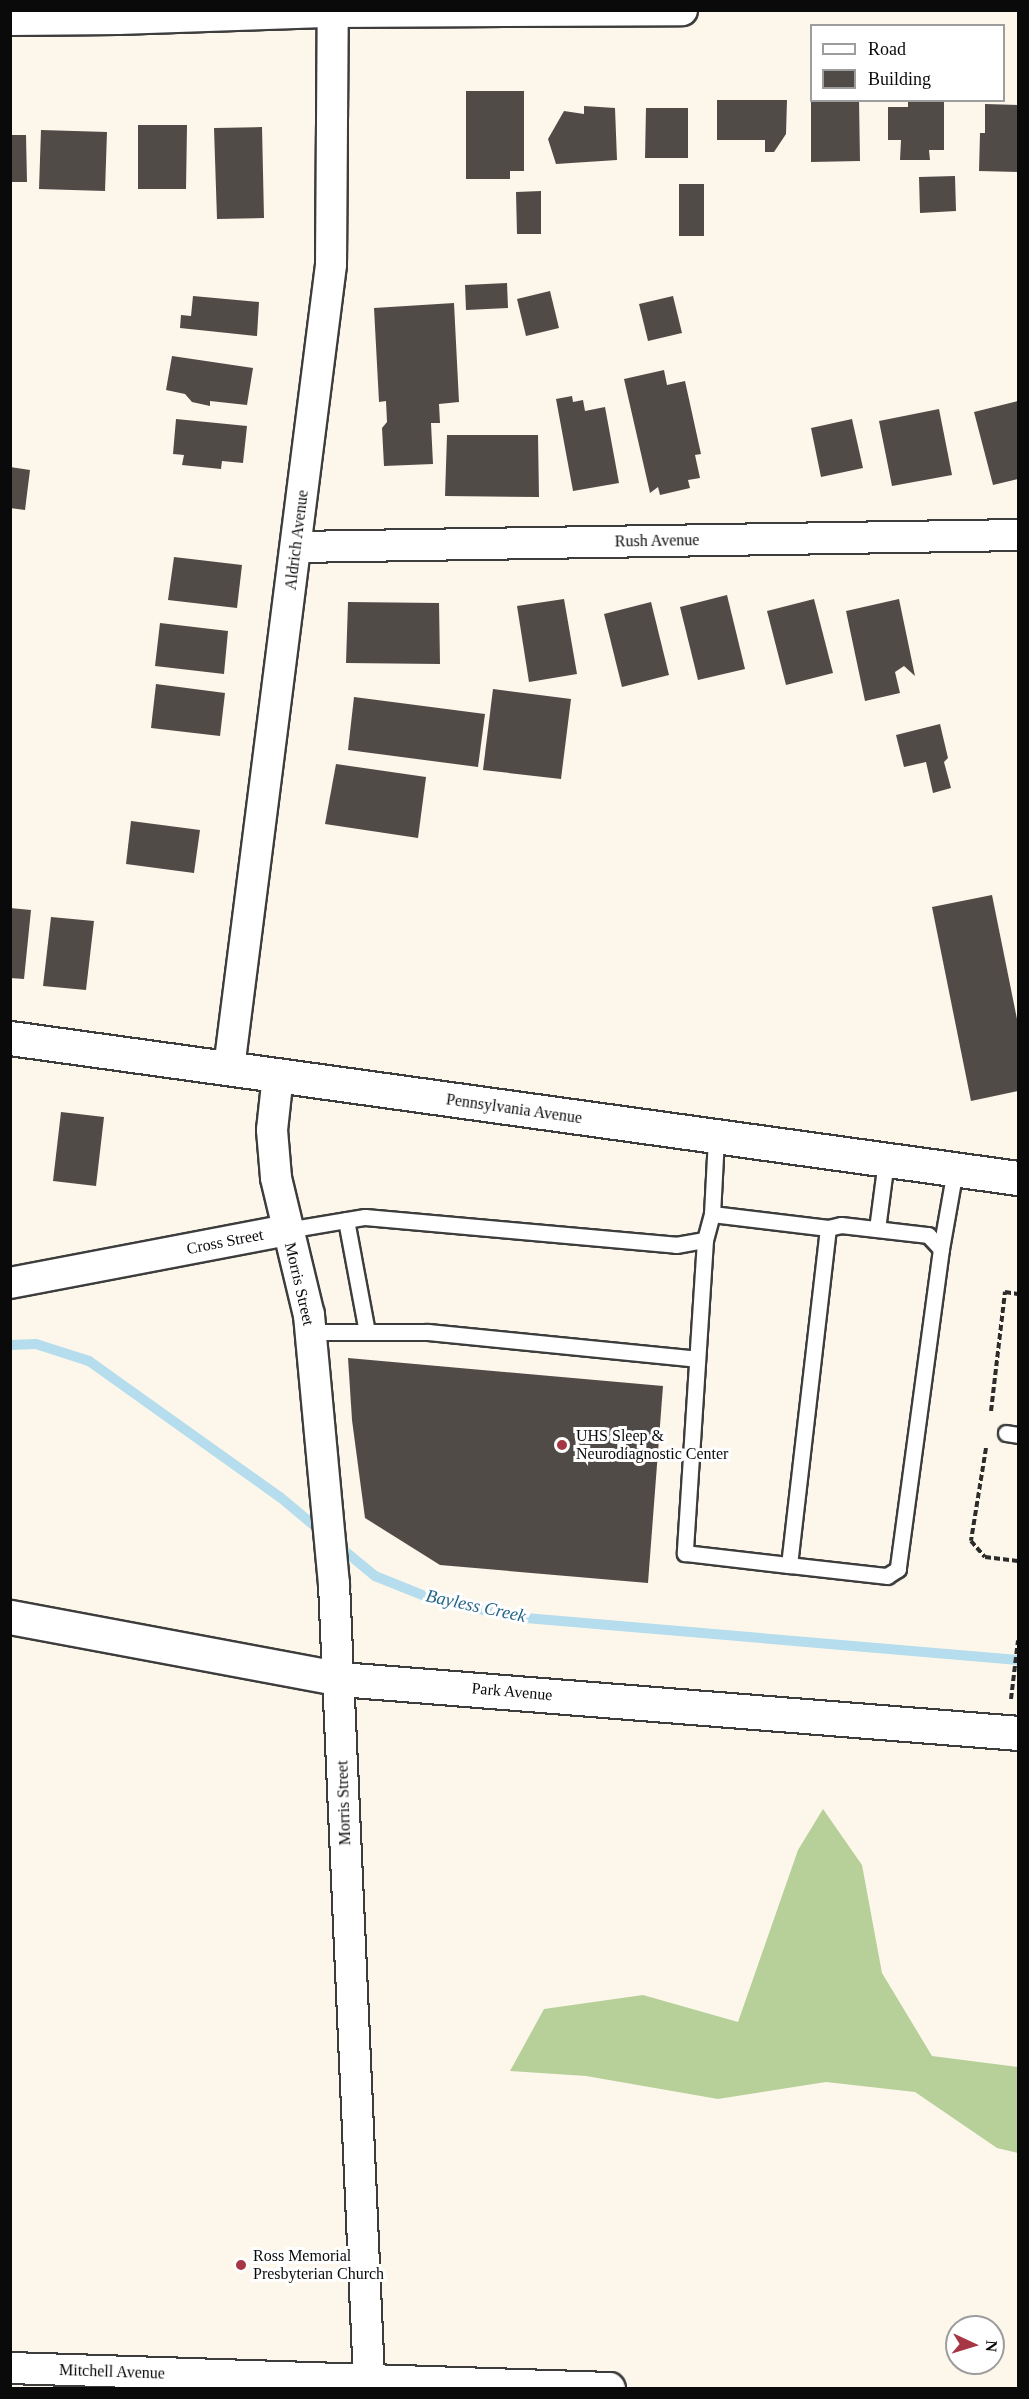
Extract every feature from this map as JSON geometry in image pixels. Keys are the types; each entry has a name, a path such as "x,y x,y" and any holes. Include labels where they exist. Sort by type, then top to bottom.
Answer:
{"street":[{"path":"10,20 130,19 333,11 682,10"},
{"name":"Aldrich Avenue","path":"229,1068 331,266 333,11"},
{"name":"Rush Avenue","path":"296,547 1018,535"},
{"name":"Pennsylvania Avenue","path":"10,1038 1018,1178"},
{"name":"Cross Street","path":"10,1283 286,1230 276,1178 272,1130 278,1075"},
{"name":"Morris Street","path":"286,1230 311,1332 334,1584 340,1679 369,2380"},
{"name":"Park Avenue","path":"10,1617 340,1679 1018,1733"},
{"name":"Mitchell Avenue","path":"10,2368 326,2384 369,2380 610,2388"}],"lane":[{"path":"716,1137 712,1214 705,1240 685,1553 887,1576 898,1569 941,1249 955,1170"},
{"path":"877,1229 886,1161"},
{"path":"712,1214 828,1228 841,1225 928,1235 941,1249"},
{"path":"286,1230 365,1217 676,1245 705,1240"},
{"path":"346,1220 367,1332"},
{"path":"789,1565 828,1228"},
{"path":"311,1332 428,1332 697,1359"}],"path":[{"path":"1014,1682 1018,1640"}],"green space":[{"path":"823,1809 862,1865 882,1973 932,2056 1018,2067 1018,2153 997,2148 915,2092 826,2082 718,2099 586,2076 510,2071 544,2009 643,1995 738,2022 798,1850"}],"building":[{"path":"466,91 524,91 524,171 510,171 510,179 466,179"},
{"path":"717,100 787,100 786,134 774,152 765,152 765,140 717,140"},
{"path":"811,102 859,102 860,161 811,162"},
{"path":"908,102 944,102 944,150 929,150 930,160 900,160 901,140 888,140 888,107 908,107"},
{"path":"985,104 1018,105 1018,172 979,171 980,133 985,133"},
{"path":"584,106 615,108 617,160 556,164 548,139 564,111 584,114"},
{"path":"646,108 688,108 688,158 645,158"},
{"path":"138,125 187,125 186,189 138,189"},
{"path":"262,127 264,218 217,219 214,128"},
{"path":"41,130 107,132 105,191 39,189"},
{"path":"10,135 26,135 27,182 10,182"},
{"path":"955,176 956,211 920,213 919,177"},
{"path":"679,184 704,184 704,236 679,236"},
{"path":"541,191 541,234 517,234 516,192"},
{"path":"507,283 508,308 466,310 465,285"},
{"path":"550,291 559,328 526,336 517,299"},
{"path":"193,296 259,302 257,336 180,328 181,315 191,316"},
{"path":"673,296 682,333 648,341 639,304"},
{"path":"454,303 459,402 439,404 440,423 431,423 433,464 384,466 382,428 387,422 386,401 379,402 374,308"},
{"path":"172,356 253,368 247,405 210,401 210,406 192,402 185,394 166,390"},
{"path":"664,370 667,385 685,381 701,454 695,455 700,478 688,480 690,488 660,495 658,487 650,493 624,379"},
{"path":"572,396 573,402 583,400 585,411 605,407 619,483 573,491 556,399"},
{"path":"1018,401 1018,479 993,485 974,412"},
{"path":"939,409 952,475 892,486 879,421"},
{"path":"176,419 247,426 243,463 222,461 221,469 182,465 184,455 173,454"},
{"path":"852,419 863,468 821,477 811,428"},
{"path":"447,435 538,435 539,497 445,496"},
{"path":"10,467 30,470 25,510 10,508"},
{"path":"174,557 242,565 237,608 168,600"},
{"path":"727,595 745,669 698,680 680,607"},
{"path":"564,599 577,674 529,682 517,606"},
{"path":"814,599 833,673 786,685 767,611"},
{"path":"899,599 915,676 904,666 895,672 900,693 865,701 846,611"},
{"path":"348,602 439,603 440,664 346,663"},
{"path":"651,602 669,675 622,687 604,614"},
{"path":"160,623 228,631 224,674 155,666"},
{"path":"156,684 225,693 220,736 151,728"},
{"path":"493,689 571,699 561,779 483,770"},
{"path":"354,697 485,714 478,767 348,750"},
{"path":"940,724 948,758 944,762 951,788 933,793 926,762 904,767 896,735"},
{"path":"336,764 426,777 418,838 325,824"},
{"path":"131,821 200,830 194,873 126,864"},
{"path":"992,895 1018,1024 1018,1091 971,1101 932,907"},
{"path":"10,908 31,910 24,979 10,978"},
{"path":"51,917 94,921 86,990 43,986"},
{"path":"61,1112 104,1117 96,1186 53,1181"},
{"path":"348,1358 663,1386 648,1583 440,1565 365,1518 352,1420"}],"waterway":[{"name":"Bayless Creek","path":"10,1345 36,1344 89,1361 280,1497 323,1533"},
{"name":"Bayless Creek","path":"335,1543 375,1576 427,1597 514,1617 1018,1660"}],"place":[{"name":"UHS Sleep & Neurodiagnostic Center","path":"562,1445"},
{"name":"Ross Memorial Presbyterian Church","path":"241,2265"}]}
